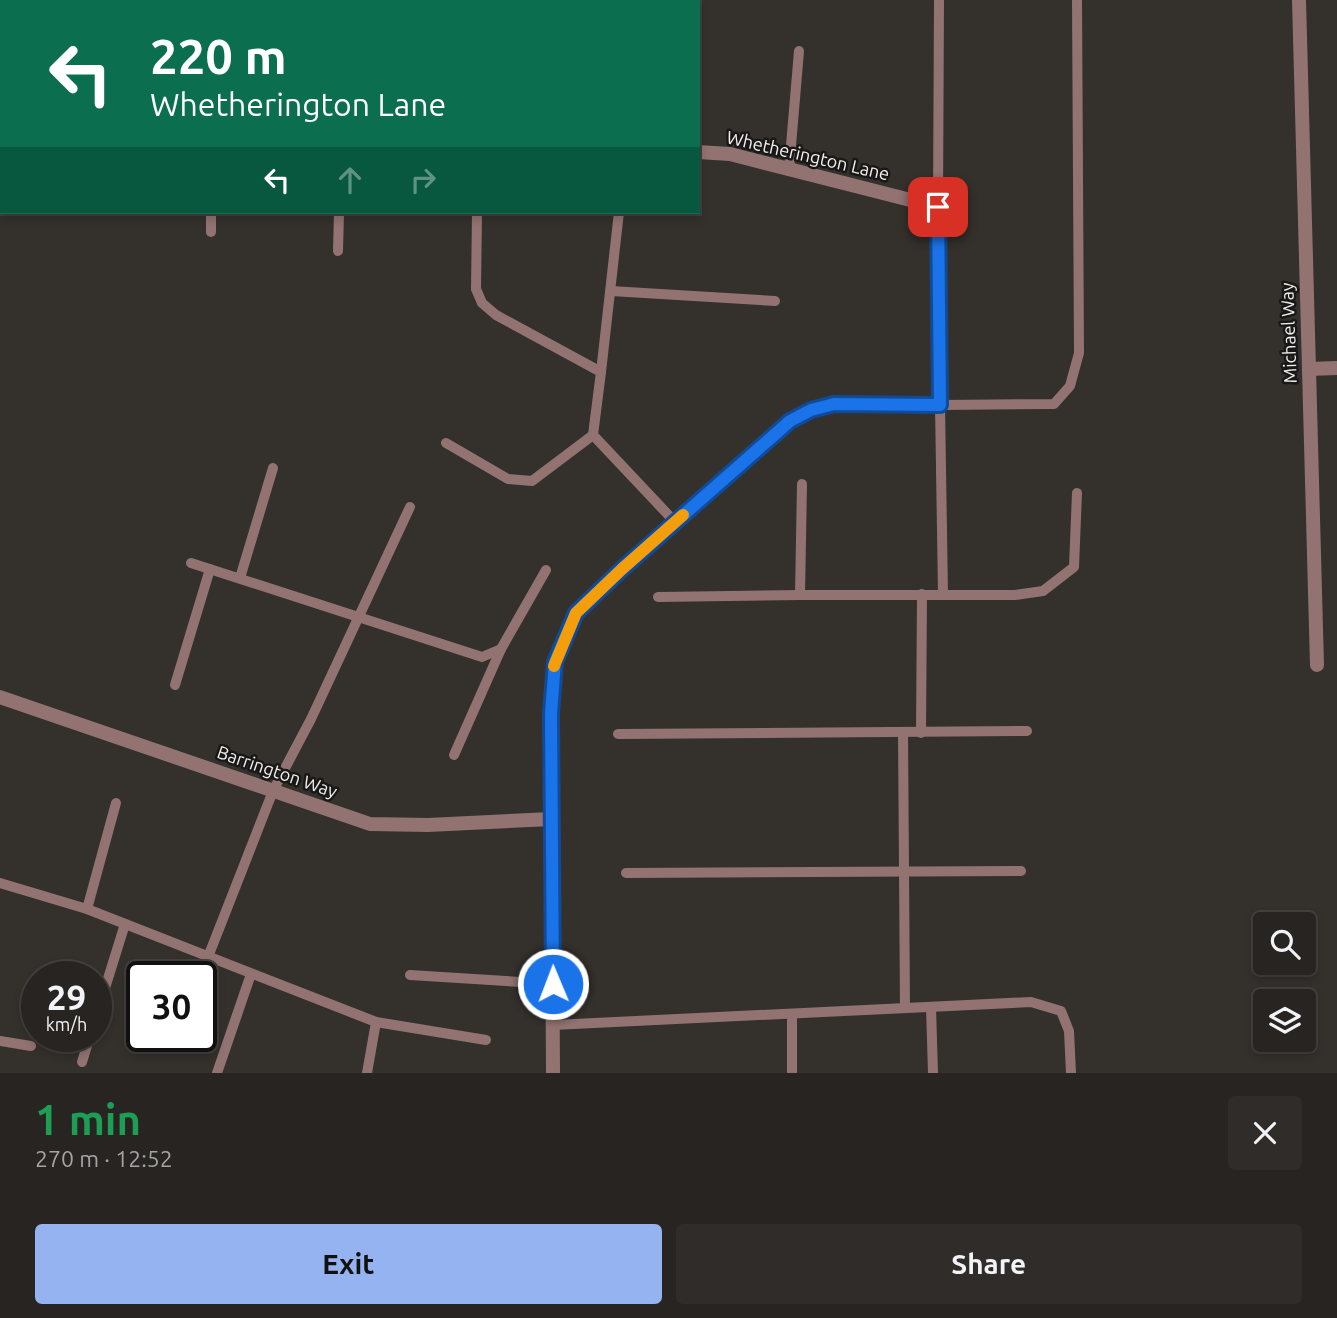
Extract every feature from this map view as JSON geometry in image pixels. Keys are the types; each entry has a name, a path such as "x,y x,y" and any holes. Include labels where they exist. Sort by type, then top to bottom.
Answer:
{"street":[{"name":"Michael Way","path":"1299,0 1317,665"},
{"name":"Whetherington Lane","path":"700,152 730,154 938,207"},
{"path":"554,1073 551,713 555,662 576,613 790,421 811,410 834,404 940,405 938,207"},
{"path":"1309,369 1337,368"},
{"name":"Barrington Way","path":"0,697 370,824 428,825 551,819"}],"lane":[{"path":"938,207 939,0"},
{"path":"943,594 940,405 1054,404 1070,386 1079,354 1077,0"},
{"path":"789,169 799,51"},
{"path":"211,214 211,232"},
{"path":"338,251 339,214"},
{"path":"477,214 476,289 482,303 496,315 601,372"},
{"path":"446,443 508,479 532,481 593,435 619,214"},
{"path":"611,290 775,301"},
{"path":"593,435 675,522"},
{"path":"240,578 273,468"},
{"path":"800,594 802,484"},
{"path":"658,597 800,594 1015,595 1044,591 1074,566 1077,494"},
{"path":"208,957 273,792 311,719 410,507"},
{"path":"191,563 482,657 500,649"},
{"path":"176,685 210,569"},
{"path":"454,755 500,649 546,570"},
{"path":"921,733 922,594"},
{"path":"618,734 1027,731"},
{"path":"903,732 905,1009"},
{"path":"87,909 117,803"},
{"path":"626,873 1021,871"},
{"path":"0,884 87,909 376,1022 486,1040"},
{"path":"112,966 125,924"},
{"path":"217,1073 251,974"},
{"path":"410,975 553,984"},
{"path":"553,1025 1031,1002 1061,1011 1069,1031 1071,1073"},
{"path":"931,1007 933,1073"},
{"path":"792,1014 792,1073"},
{"path":"367,1073 376,1022"},
{"path":"0,1041 21,1044"},
{"path":"82,1062 85,1052"}],"slow traffic":[{"path":"554,666 576,613 683,515"}],"route":[{"path":"553,984 551,713 555,662 576,613 790,421 811,410 834,404 940,405 938,207"}]}
